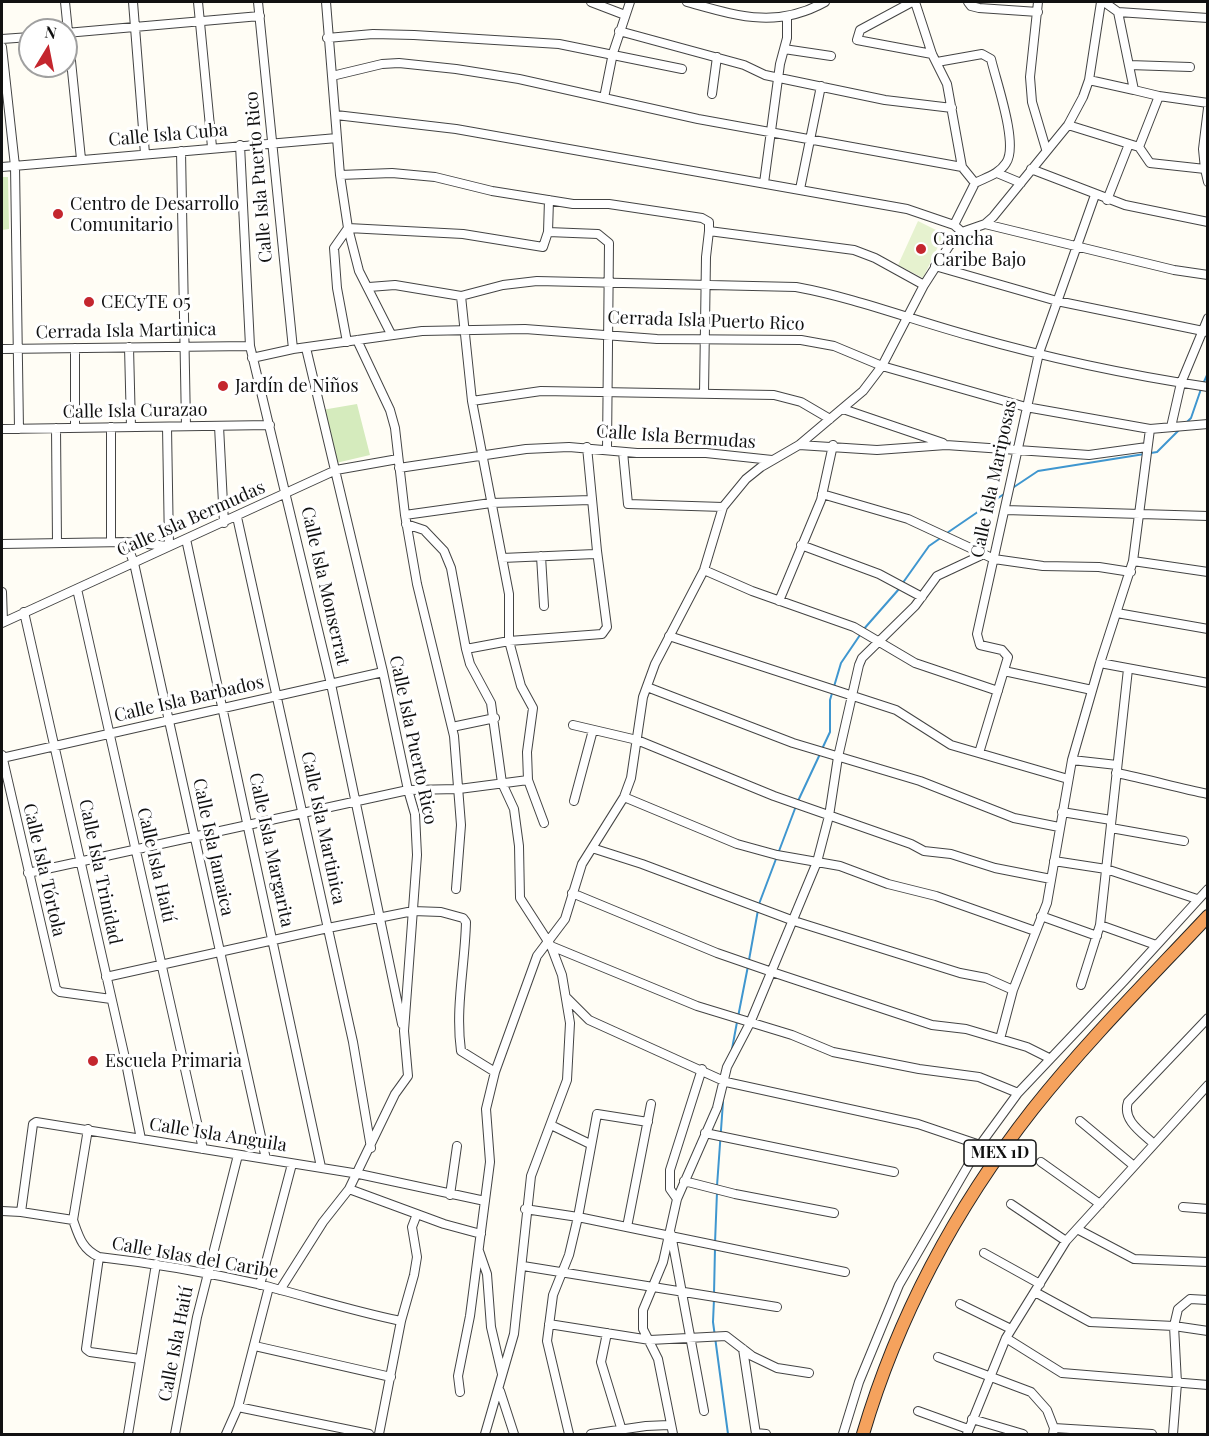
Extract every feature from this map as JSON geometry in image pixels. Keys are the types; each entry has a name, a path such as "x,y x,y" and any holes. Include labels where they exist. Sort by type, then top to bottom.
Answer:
{"highway":[{"name":"MEX 1D","path":"862,1434 886,1364 917,1294 949,1232 981,1182 1056,1082 1208,916"}],"street":[{"path":"65,2 66,18"},
{"path":"133,2 145,154"},
{"path":"198,2 212,147"},
{"name":"Calle Isla Puerto Rico","path":"258,2 293,348"},
{"path":"326,2 327,38 340,175 348,228 359,271 391,334"},
{"path":"591,2 625,15"},
{"path":"604,98 613,53 630,2"},
{"path":"687,2 747,16 787,18 803,14 825,2"},
{"path":"954,225 975,183 997,173 1006,164 1012,148 991,59 982,54 934,58 857,40 860,30 914,2 934,58 948,84 962,168 975,183"},
{"path":"968,2 971,6 979,8 1038,12"},
{"path":"1038,2 1030,62 1031,93 1037,127 1046,149"},
{"path":"460,1392 458,1376 470,1316 490,1162 486,1109 495,1072 532,966 537,956 550,944 565,920 582,864 624,797 631,778 647,687 669,636 704,570 723,507 747,479 772,460 799,445 863,391 882,366 935,266 962,232 985,224 1068,125 1089,80 1103,2 1118,12 1208,18"},
{"path":"1118,12 1134,90"},
{"path":"78,32 260,16"},
{"path":"764,183 787,18"},
{"path":"619,31 744,65 765,75 885,100 952,108"},
{"path":"327,38 373,34 414,34 559,44 613,53 682,69"},
{"path":"2,39 18,38"},
{"path":"2,47 15,166 19,429"},
{"path":"784,49 831,56"},
{"path":"711,94 717,57"},
{"path":"332,76 373,65 399,63 519,79 604,98 962,168"},
{"path":"1129,65 1190,68"},
{"path":"72,78 81,159"},
{"path":"1089,80 1159,96 1208,103"},
{"path":"800,189 821,86"},
{"path":"1139,147 1159,96"},
{"path":"1208,108 1203,149 1208,182"},
{"path":"336,115 456,129 800,189 907,209 954,225 962,232"},
{"path":"1068,125 1139,147 1150,163 1206,169"},
{"name":"Calle Isla Cuba","path":"2,167 212,147 337,138"},
{"path":"1107,200 1129,144"},
{"name":"Calle Isla Monserrat","path":"240,145 252,358 331,684 404,1031"},
{"path":"181,151 186,426"},
{"path":"1031,169 1107,200 1151,212 1208,222"},
{"path":"340,175 392,173 435,177 549,200 609,204 702,218 709,222 704,393"},
{"path":"997,173 1021,183"},
{"name":"Calle Isla Mariposas","path":"1004,671 1008,657 1006,653 980,645 977,641 1016,451 1039,353 1095,195"},
{"path":"348,228 463,234 538,248 546,244 549,200"},
{"path":"985,224 1078,248 1208,275"},
{"path":"347,342 337,288 334,249 348,228"},
{"path":"709,231 854,250 875,258 924,285"},
{"path":"548,232 598,234 609,243 610,334 607,449"},
{"path":"935,266 1057,301 1204,331"},
{"path":"369,287 395,285 461,296 503,285 537,281 706,286 767,285 806,289 836,294 908,318 1039,353 1208,387"},
{"path":"461,296 472,400 509,594 509,641 521,686 533,708 527,752 528,780 544,823"},
{"path":"1170,427 1181,383 1208,318"},
{"name":"Cerrada Isla Puerto Rico","path":"252,358 293,348 306,348 391,334 465,330 525,329 705,341 819,342 882,366 1026,407 1150,429 1208,424"},
{"path":"357,340 390,410 395,428 405,520 428,636 452,727 459,789 460,843 456,888"},
{"name":"Cerrada Isla Martinica","path":"2,349 250,346"},
{"path":"129,347 131,427"},
{"path":"75,348 75,428"},
{"name":"Calle Isla Puerto Rico","path":"280,1290 323,1222 350,1189 396,1094 408,1076 404,1031 417,845 415,814 306,348"},
{"path":"472,400 541,392 774,395 811,406 830,418"},
{"path":"843,409 946,445"},
{"name":"Calle Isla Curazao","path":"2,429 270,425"},
{"path":"219,426 224,523"},
{"path":"111,427 111,542"},
{"path":"2,544 126,542 169,546 167,427"},
{"path":"56,428 57,543"},
{"path":"1000,1039 1013,990 1041,916 1054,861 1072,760 1100,663 1131,572 1150,429"},
{"path":"799,445 833,445 878,450 946,445 1089,455 1147,447"},
{"path":"779,601 822,494 833,445"},
{"path":"466,649 509,641 603,634 607,627 591,500 587,447"},
{"name":"Calle Isla Bermudas","path":"399,468 526,449 587,447 623,452 706,453 772,460"},
{"path":"623,452 628,504 723,507"},
{"name":"Calle Isla Bermudas","path":"2,623 336,471 398,459"},
{"path":"822,494 908,519 994,559 1043,566 1099,567 1131,572"},
{"path":"405,520 491,503 591,500"},
{"path":"1005,510 1208,516"},
{"name":"Calle Isla Martinica","path":"237,517 353,1042 371,1148"},
{"path":"405,520 424,530 444,551 451,568 470,664 491,703 495,718 502,783 514,809 519,846 520,898 550,944 562,975 570,1023 567,1080 531,1176 525,1209 523,1266 514,1334 502,1374 500,1391 485,1434"},
{"name":"Calle Isla Margarita","path":"186,539 321,1167"},
{"name":"Calle Isla Jamaica","path":"126,542 134,563 193,838 266,1159"},
{"path":"801,545 879,574 922,597"},
{"path":"502,558 592,556 597,551"},
{"path":"673,1434 669,1425 658,1359 643,1329 642,1319 655,1287 677,1199 717,1108 722,1079 750,1023 818,862 829,816 838,757 862,658 922,597 937,576 984,554"},
{"path":"541,556 544,606"},
{"path":"1133,561 1208,572"},
{"path":"704,570 779,601 834,617 880,640 915,663 998,691"},
{"name":"Calle Isla Haití","path":"77,589 203,1149"},
{"path":"2,592 2,623"},
{"name":"Calle Isla Trinidad","path":"24,612 56,746 141,1139"},
{"path":"1117,613 1208,629"},
{"path":"669,636 896,710 951,745 1068,779"},
{"path":"1100,663 1208,683"},
{"path":"1081,985 1100,925 1128,669"},
{"path":"979,753 1004,671 1092,690"},
{"name":"Calle Isla Barbados","path":"2,756 56,746 383,672"},
{"path":"647,687 793,743 920,781 1014,818 1059,827"},
{"path":"452,727 495,718"},
{"path":"573,725 637,740 829,816 911,844 924,851 951,854 995,868 1050,879"},
{"path":"574,801 593,730"},
{"name":"Calle Isla Tórtola","path":"2,756 57,991 111,999"},
{"path":"1072,760 1117,769 1208,795"},
{"path":"28,873 408,790 459,789 528,780"},
{"path":"624,797 737,844 777,855 840,866 888,884 936,896 1035,932"},
{"path":"1062,812 1185,841"},
{"path":"592,848 642,864 795,921 960,973 986,978 1013,990"},
{"path":"1054,861 1106,869 1197,899"},
{"path":"843,1434 859,1382 899,1285 980,1145 1017,1093 1208,889"},
{"path":"572,893 717,953 932,1025 966,1029 1027,1047 1049,1058"},
{"path":"106,977 380,917 413,912 441,912 463,918 466,922 457,1024 461,1051 463,1056 495,1072"},
{"path":"1041,916 1096,936"},
{"path":"1100,925 1156,945"},
{"path":"550,944 697,1006 792,1035 833,1053 919,1069 979,1077 1017,1093"},
{"path":"567,998 589,1020 722,1079 918,1124 980,1145"},
{"path":"1154,1144 1129,1119 1125,1111 1128,1102 1208,1018"},
{"path":"677,1199 670,1189 670,1170 702,1070"},
{"path":"918,1411 967,1432 1006,1338 1066,1241 1208,1084"},
{"path":"627,1227 651,1104"},
{"path":"569,1434 547,1341 553,1295 563,1272 578,1217 597,1114 648,1122"},
{"path":"1080,1121 1134,1166"},
{"name":"Calle Isla Anguila","path":"21,1212 34,1122 359,1173 485,1201"},
{"path":"551,1125 590,1144"},
{"path":"2,1211 73,1220 88,1129"},
{"path":"705,1133 894,1172"},
{"path":"450,1195 457,1146"},
{"name":"Calle Isla Haití","path":"175,1434 207,1273 238,1155"},
{"path":"1041,1162 1100,1204"},
{"path":"226,1434 238,1407 255,1346 265,1286 292,1164"},
{"path":"684,1181 735,1194 834,1213"},
{"path":"350,1189 417,1214 481,1234"},
{"path":"1011,1204 1066,1241"},
{"path":"1183,1207 1208,1209"},
{"path":"525,1209 670,1234 845,1272"},
{"path":"380,1434 401,1321 417,1257 412,1227 417,1214"},
{"name":"Calle Islas del Caribe","path":"73,1220 81,1244 87,1251 99,1257 207,1273 265,1286 344,1309 401,1321"},
{"path":"1077,1229 1134,1258 1208,1262"},
{"path":"670,1234 692,1338 704,1411"},
{"path":"479,1250 487,1274 491,1327 502,1374"},
{"path":"984,1253 1040,1284"},
{"path":"99,1257 88,1351 140,1359"},
{"path":"128,1434 156,1264"},
{"path":"523,1266 777,1307"},
{"path":"1035,1292 1090,1322 1174,1326 1208,1331"},
{"path":"1173,1434 1177,1383 1174,1326 1178,1309 1190,1299 1208,1300"},
{"path":"960,1304 1011,1329"},
{"path":"549,1324 650,1340 726,1336 742,1349 777,1368 809,1373"},
{"path":"607,1333 601,1362 623,1432"},
{"path":"1006,1338 1062,1373 1208,1385"},
{"path":"255,1346 391,1377"},
{"path":"742,1349 756,1434 766,1434"},
{"path":"938,1357 1030,1392 1047,1410 1053,1431 1152,1434"},
{"path":"500,1391 514,1434"},
{"path":"238,1407 369,1434"},
{"path":"972,1419 1023,1434"},
{"path":"591,1434 669,1425"}],"green space":[{"path":"2,177 8,177 9,229 2,230"},
{"name":"Cancha Caribe Bajo","path":"918,221 944,234 923,278 898,265"},
{"path":"357,404 370,455 336,463 322,410"}],"waterway":[{"path":"1203,384 1208,373"},
{"path":"1187,422 1191,418 1201,389"},
{"path":"1011,489 1038,471 1157,452 1179,430"},
{"path":"947,533 1004,494"},
{"path":"902,584 929,546 942,537"},
{"path":"863,630 899,589"},
{"path":"822,749 830,732 830,700 841,663 860,635"},
{"path":"798,801 820,754"},
{"path":"759,904 796,806"},
{"path":"749,960 758,910"},
{"path":"738,1017 748,966"},
{"path":"732,1049 737,1022"},
{"path":"717,1186 723,1102"},
{"path":"715,1243 717,1192"},
{"path":"714,1294 715,1248"},
{"path":"714,1299 713,1322 728,1434"}],"place":[{"name":"Centro de Desarrollo Comunitario","path":"58,214"},
{"name":"Cancha Caribe Bajo","path":"921,249"},
{"name":"CECyTE 05","path":"89,302"},
{"name":"Jardín de Niños","path":"223,386"},
{"name":"Escuela Primaria","path":"93,1061"}]}
